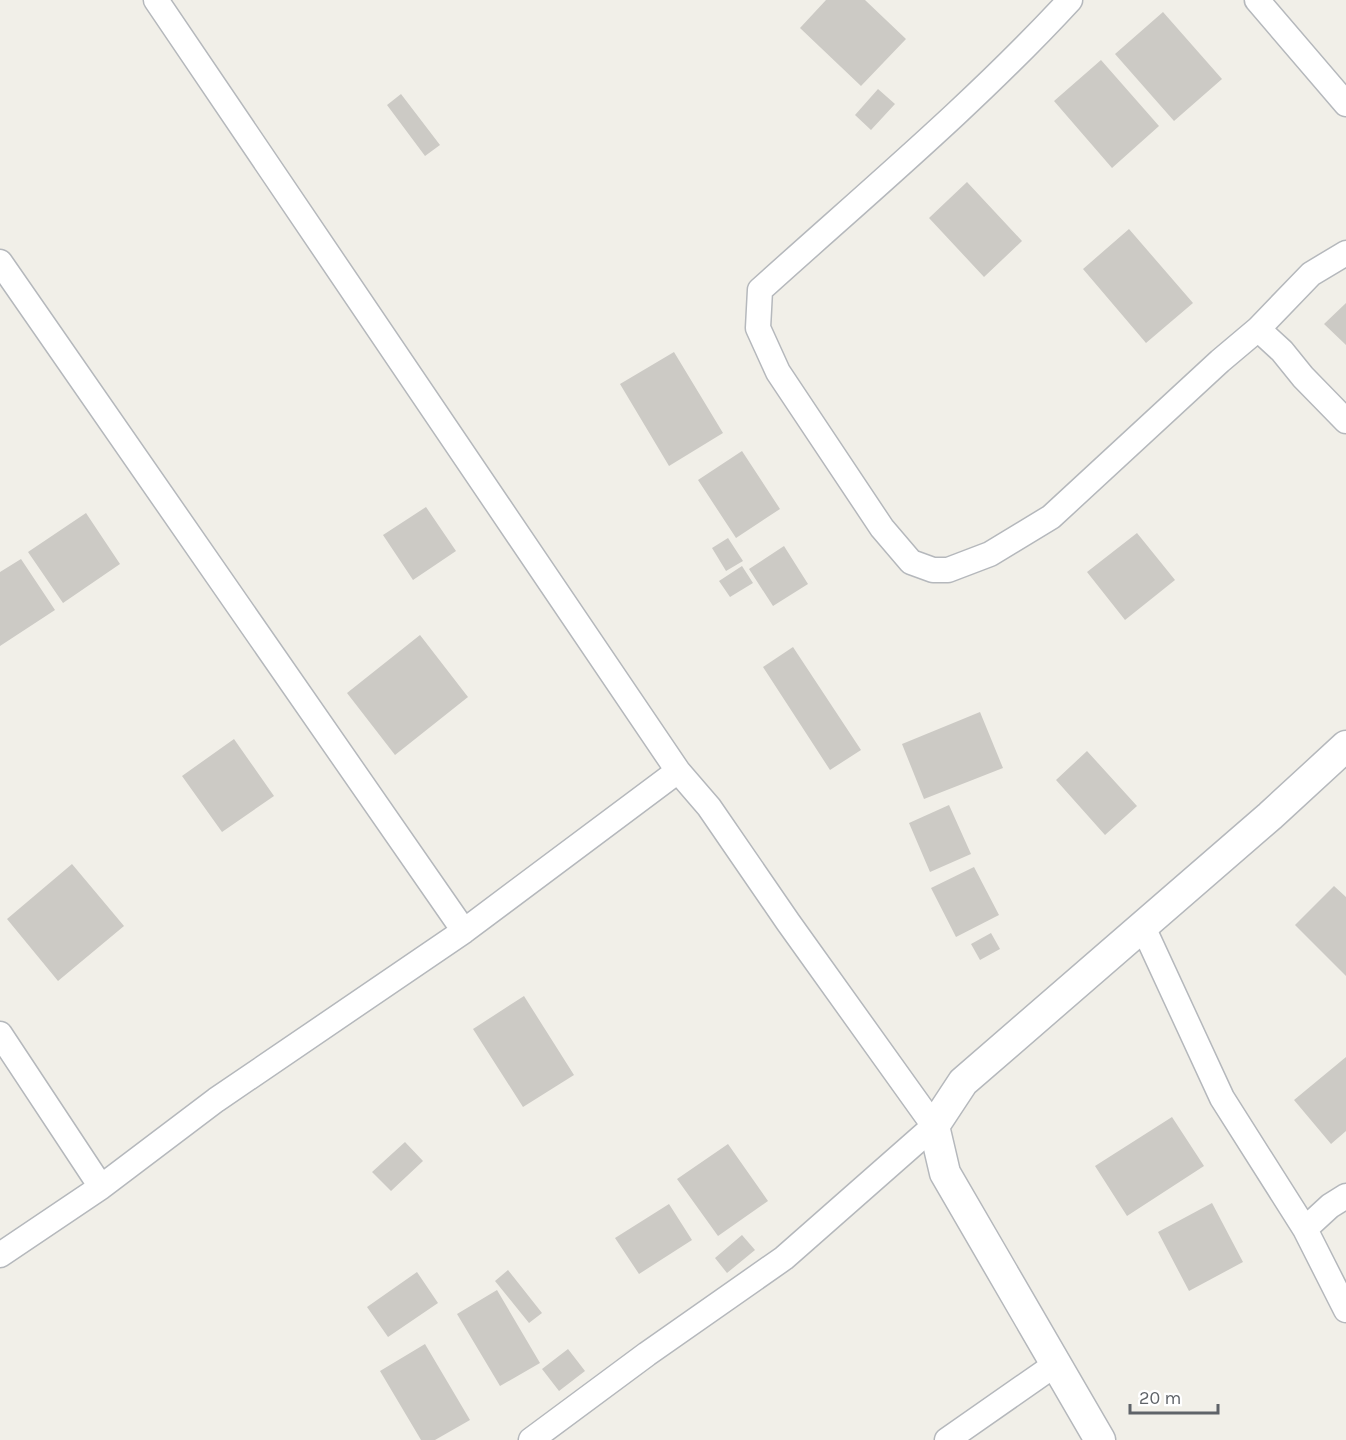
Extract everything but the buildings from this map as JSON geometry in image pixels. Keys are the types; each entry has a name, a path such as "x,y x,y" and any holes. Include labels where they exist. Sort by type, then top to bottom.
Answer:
{"street":[{"path":"156,0 678,771 709,807 934,1126 945,1173 1100,1440"},
{"path":"1070,0 1031,42 963,107 760,290 758,328 778,372 882,528 911,562 933,570 948,570 990,554 1052,517 1220,361 1258,329 1311,274 1346,253"},
{"path":"1257,0 1346,104"},
{"path":"0,262 464,931"},
{"path":"1258,329 1282,351 1303,377 1346,422"},
{"path":"531,1440 647,1354 784,1258 934,1126 963,1082 1262,823 1346,746"},
{"path":"0,1255 101,1187 216,1100 464,931 678,771"},
{"path":"1143,927 1222,1098 1305,1229 1346,1310"},
{"path":"0,1034 101,1187"},
{"path":"1305,1229 1330,1206 1346,1196"},
{"path":"947,1440 1056,1364"}]}
